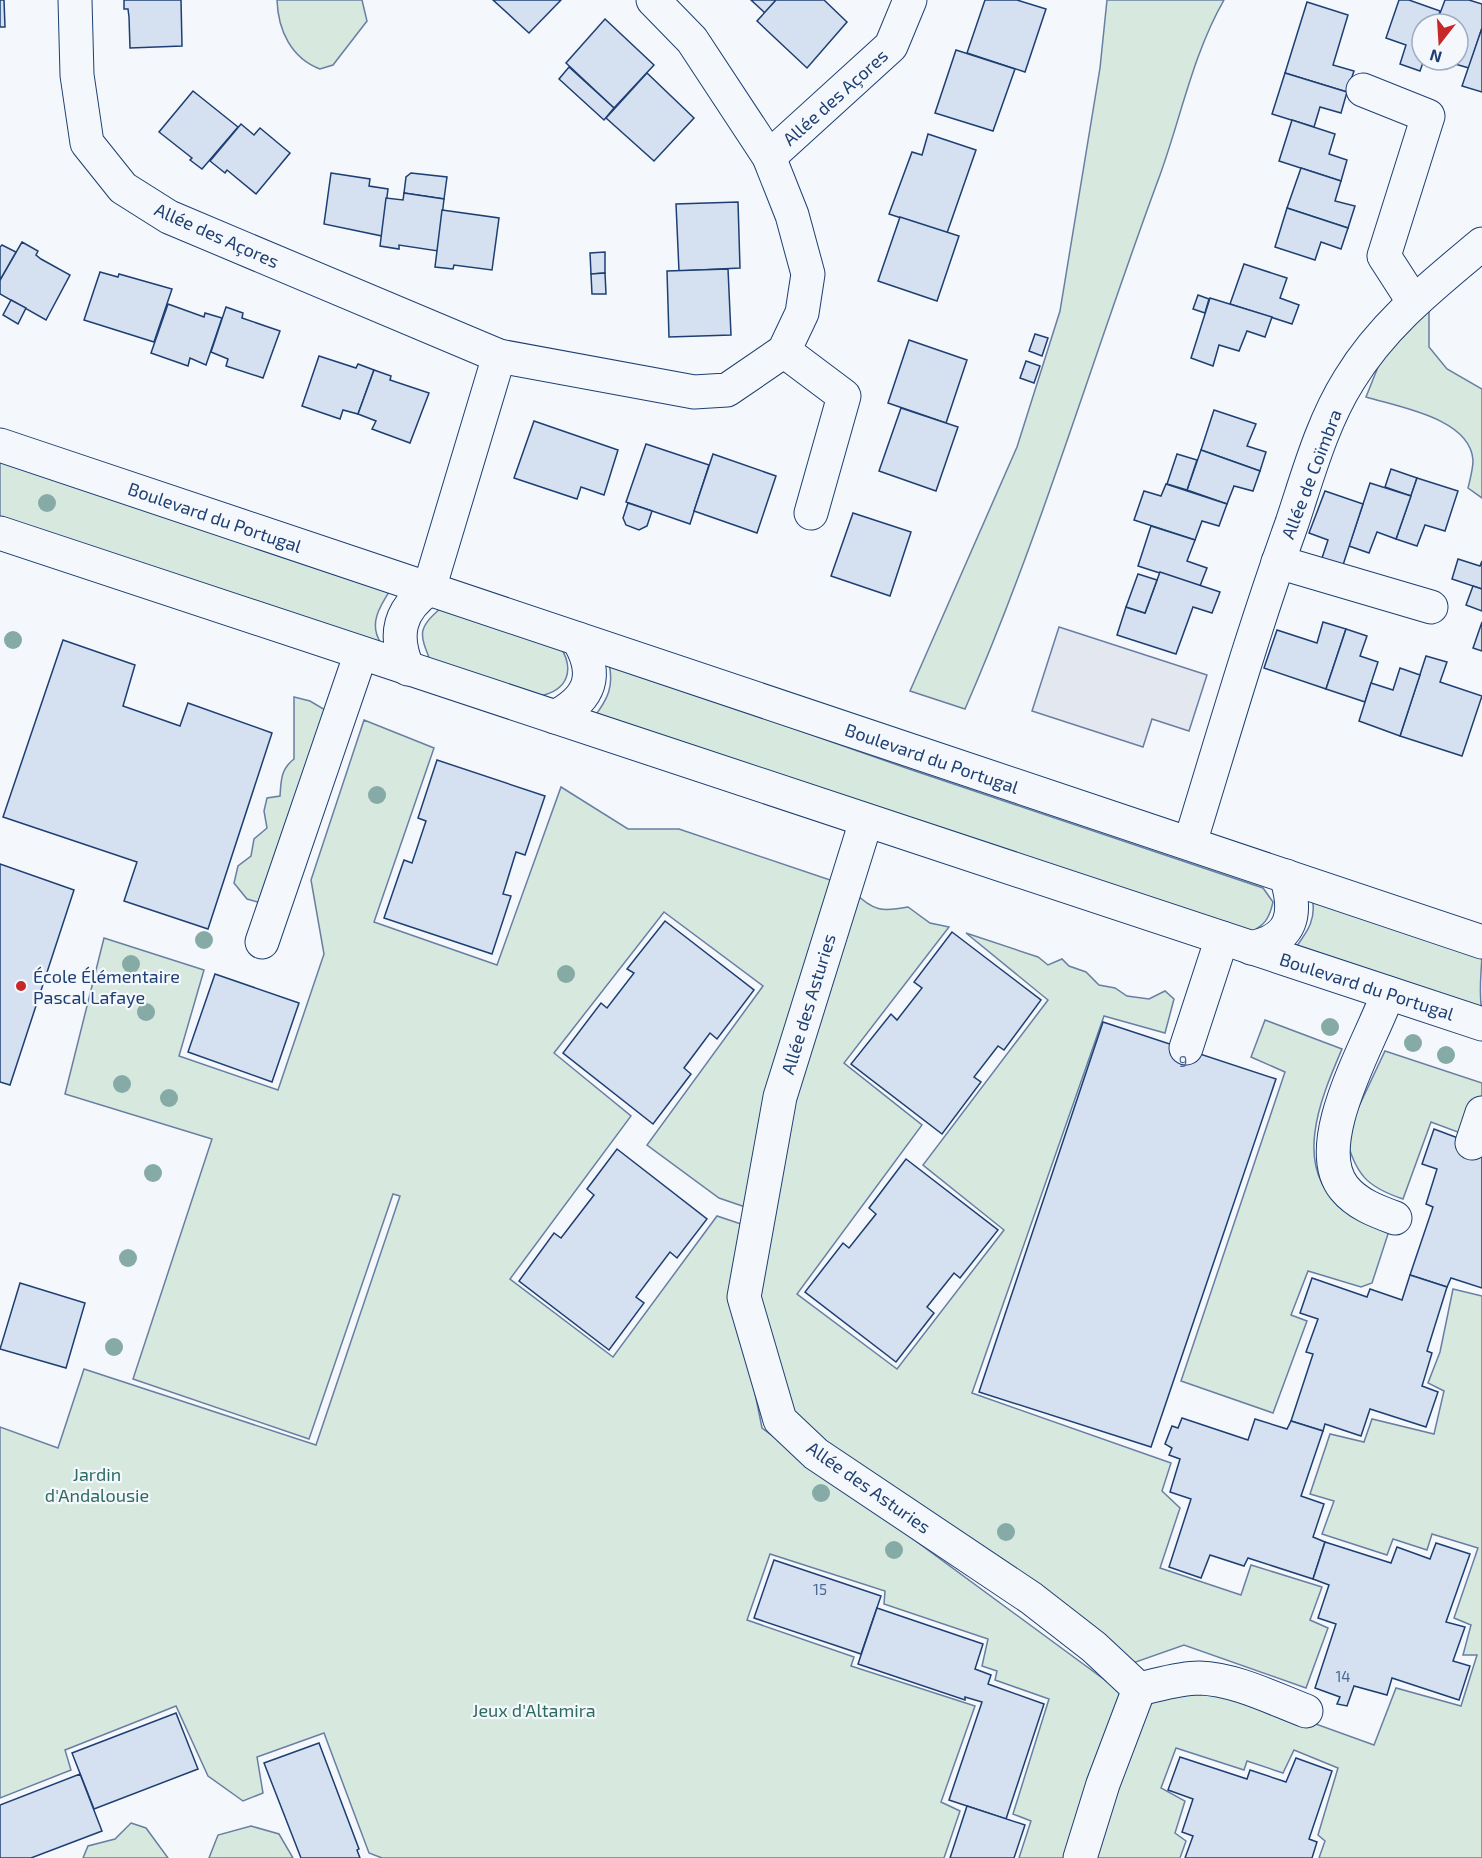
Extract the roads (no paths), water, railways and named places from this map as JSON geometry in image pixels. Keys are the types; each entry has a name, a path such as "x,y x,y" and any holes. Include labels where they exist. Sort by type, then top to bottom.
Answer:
{"street":[{"name":"Allée des Açores","path":"75,0 76,75 87,143 123,188 169,217 499,356 694,392 727,390 784,351 802,313 808,274 792,215 769,157 692,40 653,0"},
{"name":"Allée des Açores","path":"769,157 891,46 910,0"},
{"path":"1363,90 1428,116 1384,256 1413,301"},
{"name":"Allée de Coïmbra","path":"1190,843 1278,562 1324,431 1349,381 1369,351 1413,301 1482,244"},
{"path":"784,351 844,396 811,513"},
{"path":"408,669 401,654 401,622 413,600 429,589 499,356"},
{"name":"Boulevard du Portugal","path":"0,445 1482,942"},
{"name":"Boulevard du Portugal","path":"0,534 1482,1024"},
{"name":"Allée de Coïmbra","path":"1278,562 1431,607"},
{"path":"555,717 572,708 588,685 589,658 578,639"},
{"path":"262,942 361,653"},
{"name":"Allée des Asturies","path":"866,820 780,1097 744,1297 780,1420 816,1454 1031,1598 1094,1647 1139,1689"},
{"name":"Boulevard du Portugal","path":"1236,943 1268,944 1281,936 1290,923 1293,907 1286,876"},
{"path":"1186,1048 1236,943"},
{"path":"1388,993 1340,1107 1332,1142 1334,1161 1343,1187 1367,1207 1395,1218"},
{"path":"1080,1858 1102,1784 1139,1689 1198,1678 1236,1685 1306,1711"}],"place":[{"name":"École Élémentaire Pascal Lafaye","path":"21,986"}],"park label":[{"name":"Jardin d'Andalousie","path":"97,1484"},
{"name":"Jeux d'Altamira","path":"534,1710"}]}
